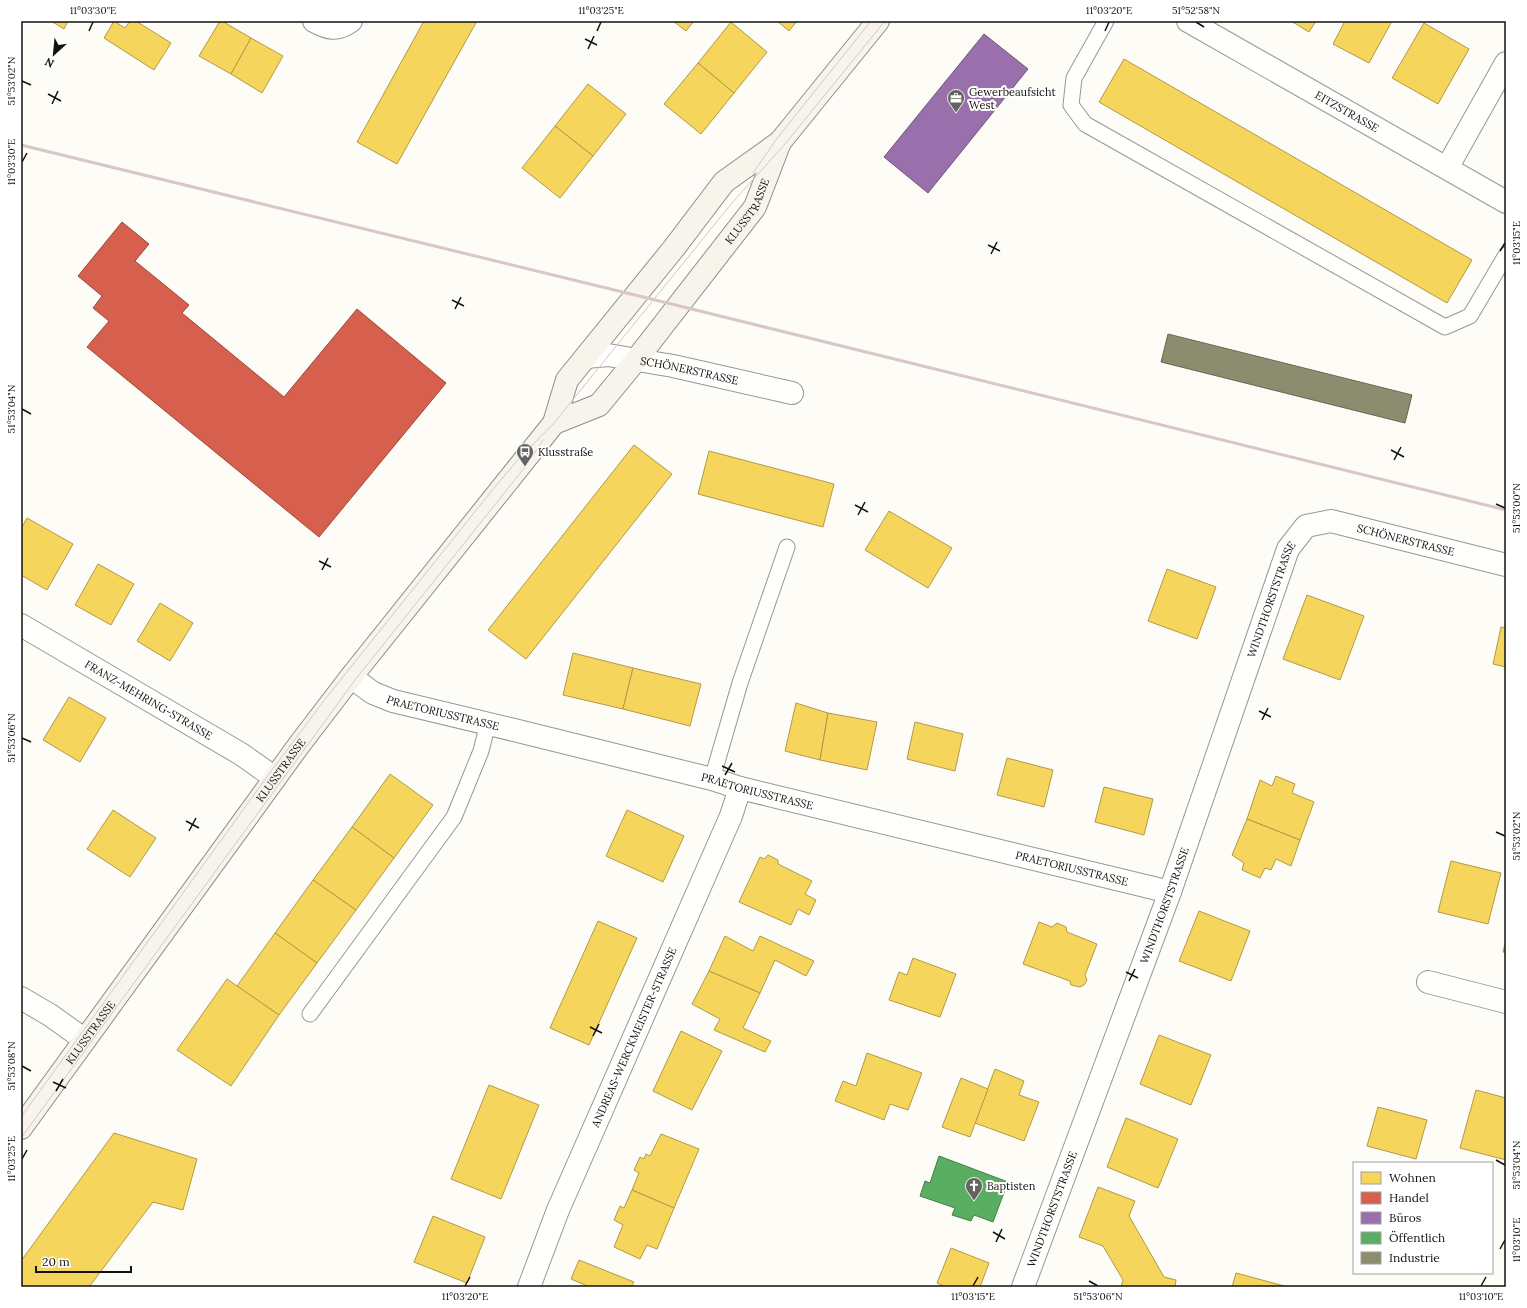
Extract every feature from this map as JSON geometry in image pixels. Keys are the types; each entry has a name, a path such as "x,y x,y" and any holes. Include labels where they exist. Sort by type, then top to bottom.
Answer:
{"street":[{"path":"314,21 326,28 343,26 351,21"},
{"name":"KLUSSTRASSE","path":"21,1128 275,778 351,677 554,423 567,380 724,182 780,142 878,21"},
{"name":"EITZSTRASSE","path":"1188,21 1506,202"},
{"path":"1446,168 1506,63"},
{"name":"KLUSSTRASSE","path":"554,423 599,405 636,360 755,207 780,142"},
{"name":"SCHÖNERSTRASSE","path":"586,357 608,355 673,366 792,393"},
{"name":"SCHÖNERSTRASSE","path":"1306,526 1331,521 1506,565"},
{"name":"WINDTHORSTSTRASSE","path":"1023,1287 1170,892 1288,549 1306,526"},
{"name":"FRANZ-MEHRING-STRASSE","path":"21,625 241,754 275,778"},
{"name":"PRAETORIUSSTRASSE","path":"351,677 373,693 393,701 712,779 740,788 1170,892"},
{"name":"ANDREAS-WERCKMEISTER-STRASSE","path":"529,1287 558,1210 731,816 740,788"},
{"path":"1428,982 1506,1002"},
{"path":"21,998 50,1015 85,1040"}],"lane":[{"path":"1106,21 1074,78 1071,105 1085,124 1445,327 1470,316 1506,255"},
{"path":"712,779 740,683 787,546"},
{"path":"310,1014 454,817 481,751 488,723"}],"building: Wohnen":[{"path":"51,21 68,21 64,29"},
{"path":"114,21 125,28 130,21 136,21 171,43 154,70 104,38"},
{"path":"220,21 251,38 231,74 199,56"},
{"path":"424,21 477,21 397,164 357,142"},
{"path":"673,21 694,21 686,31"},
{"path":"777,21 797,21 789,31"},
{"path":"1291,21 1316,21 1309,32"},
{"path":"1345,21 1392,21 1369,63 1333,44"},
{"path":"731,22 767,52 734,93 698,63"},
{"path":"1424,23 1469,49 1438,104 1392,78"},
{"path":"251,38 283,56 262,93 231,74"},
{"path":"1124,59 1472,260 1447,303 1099,102"},
{"path":"698,63 734,93 701,134 664,104"},
{"path":"588,84 626,114 593,156 555,126"},
{"path":"555,126 593,156 560,198 522,168"},
{"path":"634,445 672,474 526,659 488,630"},
{"path":"709,451 834,484 823,527 698,494"},
{"path":"889,511 952,548 928,588 865,550"},
{"path":"27,518 73,544 47,590 21,575 21,529"},
{"path":"98,564 134,584 111,625 75,605"},
{"path":"1167,569 1216,587 1197,639 1148,621"},
{"path":"1307,595 1364,616 1340,680 1283,659"},
{"path":"160,603 193,623 170,661 137,641"},
{"path":"1501,627 1506,628 1506,667 1493,664"},
{"path":"573,653 633,668 623,709 563,695"},
{"path":"633,668 701,684 690,726 623,709"},
{"path":"69,697 106,718 80,762 43,740"},
{"path":"796,703 828,713 820,760 785,751"},
{"path":"828,713 877,722 867,770 820,760"},
{"path":"915,722 963,734 955,771 907,759"},
{"path":"1007,758 1053,770 1044,807 997,795"},
{"path":"390,774 433,805 394,858 352,827"},
{"path":"1276,776 1295,784 1292,793 1314,802 1300,840 1247,819 1260,780 1272,786"},
{"path":"1104,787 1153,799 1144,835 1095,822"},
{"path":"113,810 156,838 130,877 87,849"},
{"path":"627,810 684,836 663,882 606,856"},
{"path":"1247,819 1300,840 1291,866 1276,859 1271,870 1265,868 1260,878 1242,870 1244,863 1232,855"},
{"path":"352,827 394,858 356,910 313,880"},
{"path":"768,855 778,860 778,864 812,881 805,894 816,900 809,915 798,909 791,925 739,902 760,857 764,859"},
{"path":"1451,861 1501,873 1488,924 1438,912"},
{"path":"313,880 356,910 317,963 275,933"},
{"path":"1199,911 1250,931 1231,981 1179,961"},
{"path":"598,921 637,938 589,1045 550,1028"},
{"path":"1039,922 1052,927 1057,923 1066,927 1067,932 1097,944 1085,975 1087,980 1084,985 1080,987 1071,985 1070,981 1023,964"},
{"path":"275,933 317,963 279,1015 237,986"},
{"path":"725,936 753,951 760,936 814,961 806,976 775,960 760,993 709,971"},
{"path":"1506,940 1506,953 1503,952"},
{"path":"913,958 956,974 940,1017 889,1000 899,972 907,975"},
{"path":"709,971 760,993 743,1028 771,1041 765,1052 714,1030 720,1019 692,1004"},
{"path":"227,979 279,1015 231,1086 177,1050"},
{"path":"681,1031 722,1051 692,1110 653,1091"},
{"path":"1159,1035 1211,1055 1191,1105 1140,1084"},
{"path":"867,1053 922,1073 908,1110 890,1104 884,1120 835,1101 843,1081 856,1086"},
{"path":"995,1069 1024,1081 1019,1095 1039,1102 1024,1141 975,1123"},
{"path":"961,1078 988,1089 970,1137 942,1127"},
{"path":"489,1085 539,1105 501,1199 451,1179"},
{"path":"1476,1090 1506,1098 1506,1160 1460,1148"},
{"path":"1378,1107 1427,1120 1416,1159 1367,1146"},
{"path":"1126,1118 1178,1139 1158,1188 1107,1167"},
{"path":"114,1133 197,1159 183,1210 153,1202 89,1287 21,1287 21,1261"},
{"path":"661,1134 699,1149 674,1208 632,1190 639,1173 634,1170 640,1157 644,1159 646,1154 650,1156"},
{"path":"1098,1187 1135,1201 1129,1216 1164,1277 1176,1280 1175,1287 1121,1287 1123,1280 1103,1246 1079,1237"},
{"path":"632,1190 674,1208 657,1249 647,1245 640,1259 614,1247 623,1225 614,1220 620,1206 624,1208"},
{"path":"433,1216 485,1237 467,1283 414,1262"},
{"path":"951,1248 989,1263 980,1287 946,1287 937,1283"},
{"path":"579,1260 634,1282 631,1287 590,1287 571,1279"},
{"path":"1236,1273 1288,1287 1232,1287"}],"building: Handel":[{"path":"122,222 149,244 135,261 189,305 182,313 284,397 357,309 446,383 319,537 87,347 109,321 93,308 102,296 78,276"}],"building: Büros":[{"name":"Gewerbeaufsicht West","path":"984,34 1028,69 928,193 884,157"}],"building: Öffentlich":[{"path":"939,1156 1008,1182 993,1222 974,1215 971,1221 952,1215 955,1208 920,1196 925,1181 930,1183"}],"building: Industrie":[{"path":"1168,334 1412,395 1405,423 1161,362"}],"tram line":[{"path":"753,173 778,137 871,21"},
{"path":"21,1117 269,774 326,698 493,489 516,462 554,423 731,204 785,144 885,21"},
{"path":"21,1138 355,680 525,467 543,440"}],"railway":[{"path":"21,145 1506,510"}],"place":[{"name":"Gewerbeaufsicht West","path":"956,113"},
{"name":"Klusstraße","path":"525,467"},
{"name":"Baptisten","path":"974,1201"}]}
